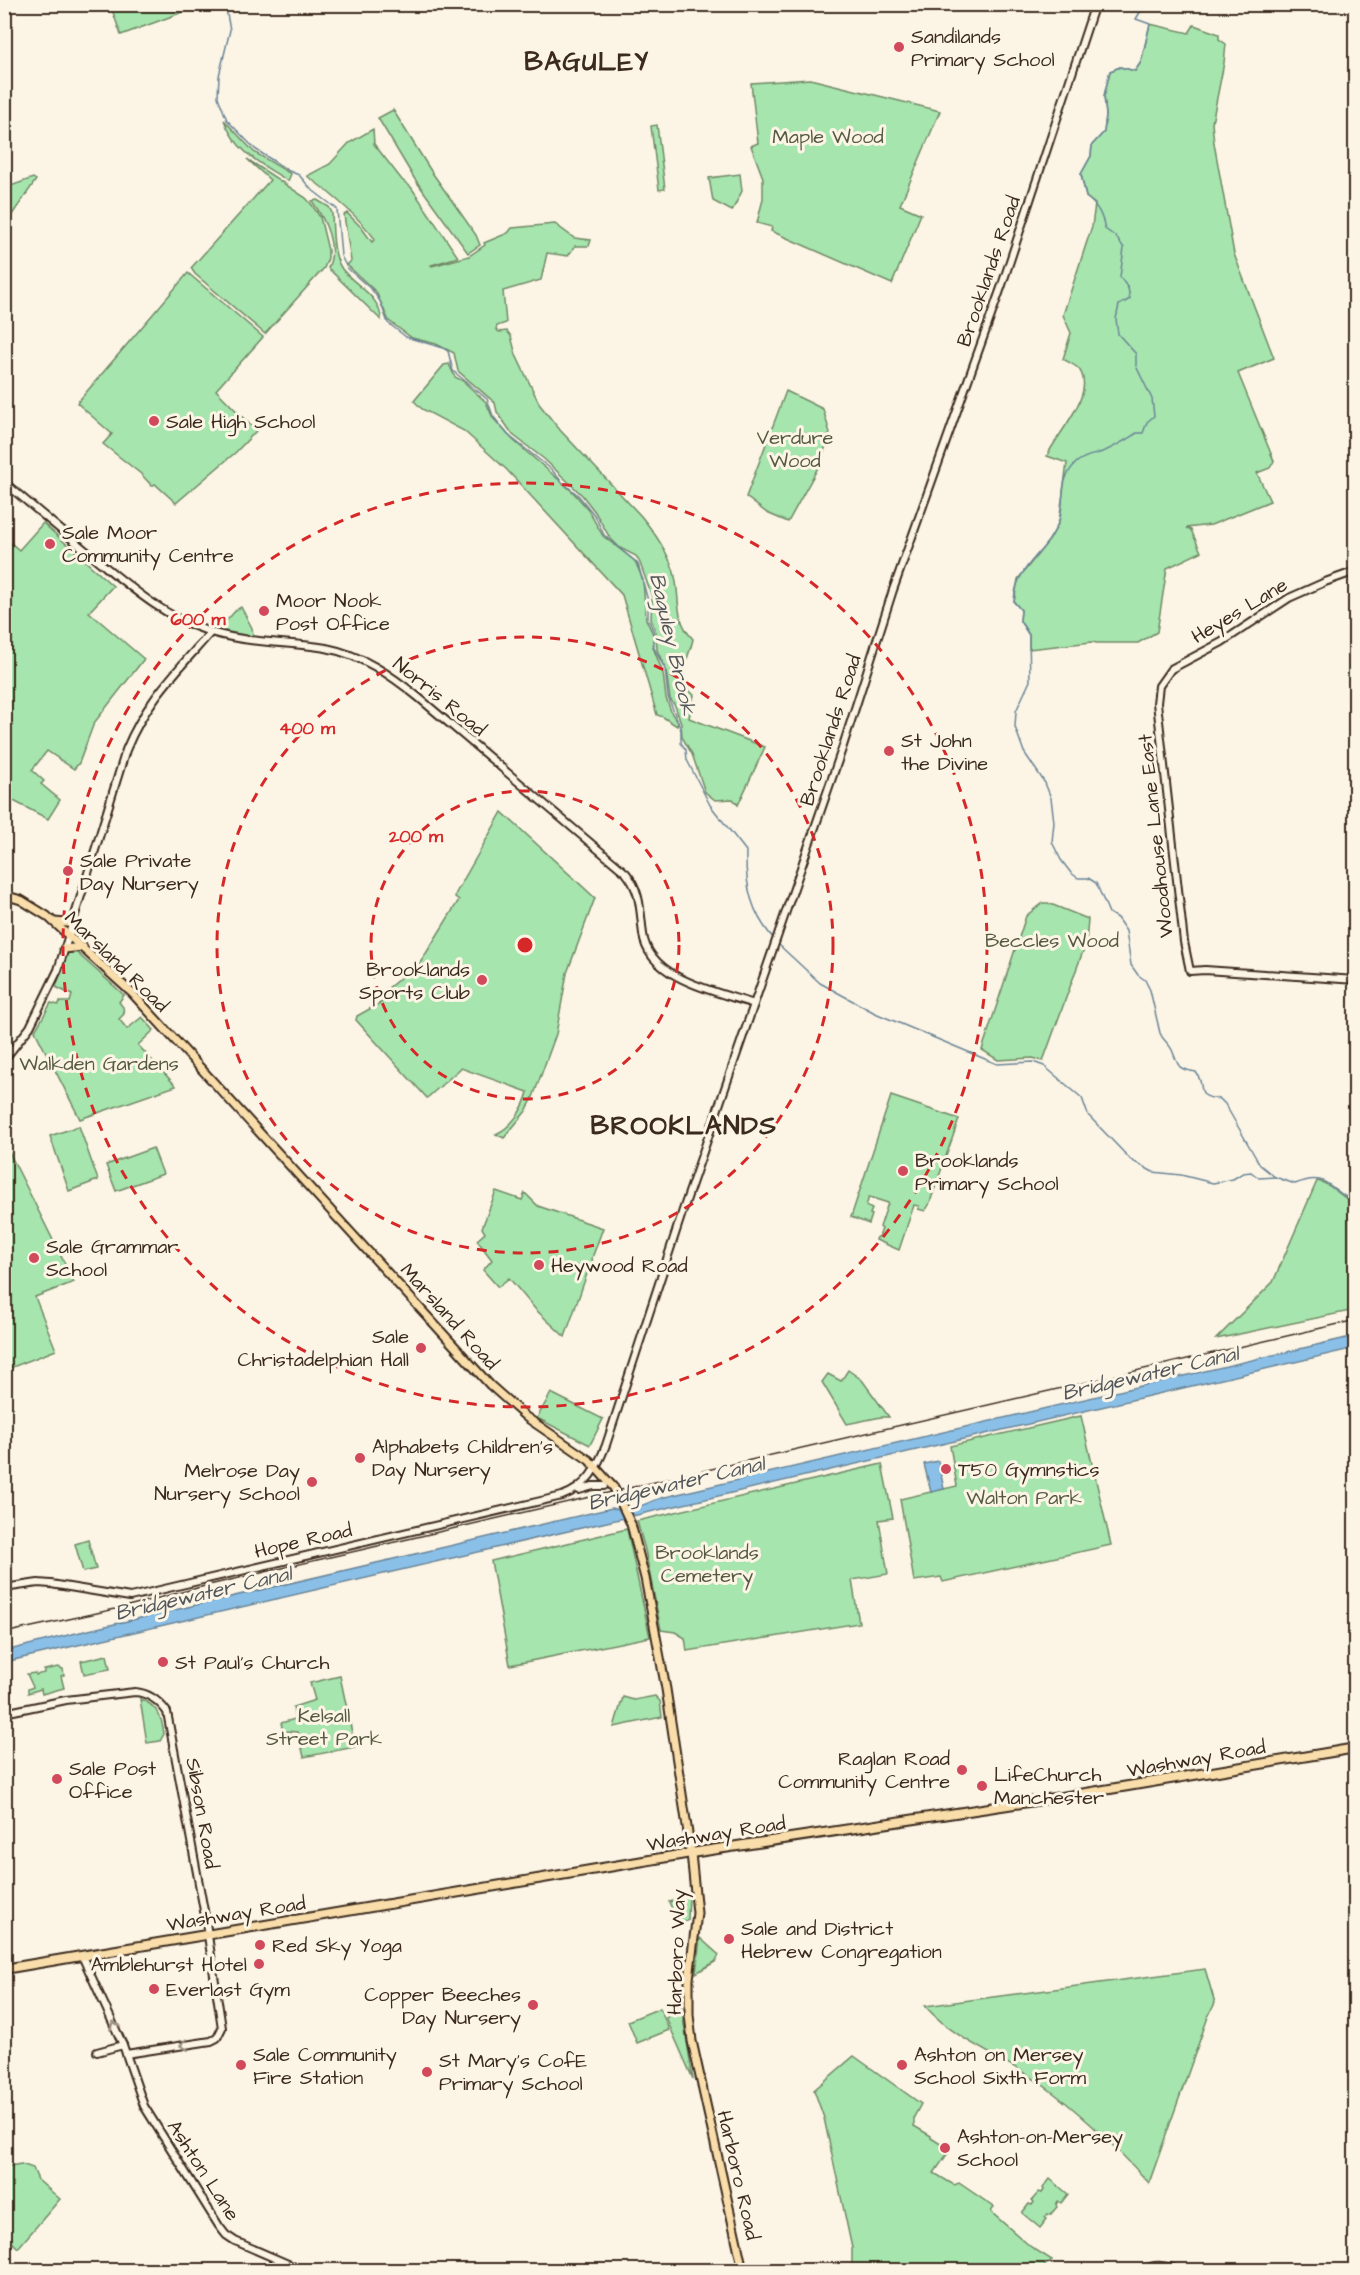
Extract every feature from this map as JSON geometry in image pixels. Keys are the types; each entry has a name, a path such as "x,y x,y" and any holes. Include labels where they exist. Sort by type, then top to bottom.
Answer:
{"highway":[{"name":"Washway Road","path":"4,1969 691,1853 1068,1796 1356,1748"}],"main road":[{"name":"Marsland Road","path":"4,895 34,907 54,922 132,993 490,1385 526,1417 597,1466 614,1488 631,1524 645,1578 663,1670 691,1853"},
{"path":"54,922 67,923 74,920"},
{"path":"64,949 83,947"},
{"path":"604,1486 614,1488"},
{"name":"Harboro Way","path":"691,1853 697,1913 690,1966 689,2014 702,2086"},
{"name":"Harboro Road","path":"702,2086 743,2271"}],"street":[{"name":"Brooklands Road","path":"597,1466 842,749 893,590 1002,285 1095,4"},
{"name":"Norris Road","path":"4,482 142,596 171,615 211,632 233,638 329,649 351,655 384,671 626,873 638,896 645,945 660,965 673,975 754,1004"},
{"name":"Heyes Lane","path":"1157,696 1161,681 1171,669 1222,642 1289,598 1325,582 1356,572"},
{"path":"4,1060 37,1016 58,970 126,750 134,731 151,701 211,632"},
{"name":"Woodhouse Lane East","path":"1157,696 1184,942 1190,971 1205,970 1356,980"},
{"name":"Hope Road","path":"4,1588 38,1583 130,1597 535,1502 573,1491 588,1479 597,1466"},
{"path":"573,1491 604,1486"},
{"name":"Sibson Road","path":"4,1713 66,1700 135,1692 144,1693 157,1701 167,1712 222,2028 217,2038 207,2042 126,2054"},
{"name":"Ashton Lane","path":"82,1956 123,2045 144,2106 222,2231 235,2241 302,2271"},
{"path":"97,2052 123,2045"},
{"path":"1144,2271 1158,2265 1179,2271"}],"green space":[{"path":"110,4 202,4 202,5 121,35"},
{"path":"1150,24 1189,33 1194,25 1219,34 1219,39 1226,44 1212,123 1234,254 1274,358 1238,373 1274,461 1270,468 1257,473 1270,501 1211,525 1186,528 1191,530 1201,552 1167,568 1157,632 1138,643 1092,642 1029,649 1029,635 1020,621 1021,610 1014,602 1018,579 1050,539 1059,522 1067,463 1047,456 1074,413 1083,390 1083,379 1079,369 1063,359 1071,333 1063,315 1092,226 1095,204 1086,197 1081,174 1091,156 1092,145 1104,132 1106,115 1104,96 1110,71 1120,67 1135,71 1141,62"},
{"name":"Maple Wood","path":"810,79 940,111 900,205 921,214 892,284 771,231 772,227 757,223 763,199 763,178 751,146 758,143 751,83"},
{"path":"393,110 431,171 476,235 480,245 468,253 414,178 378,118"},
{"path":"224,120 254,152 291,174 288,181 250,156 235,140"},
{"path":"657,125 665,189 659,190 651,126"},
{"path":"373,129 374,144 402,180 411,187 458,257 432,266 469,256 485,245 484,243 508,233 512,228 555,224 574,238 591,240 589,246 575,246 568,256 547,253 541,280 503,291 506,323 497,326 496,329 499,332 507,331 511,336 516,355 540,405 559,429 641,516 667,555 676,579 682,623 693,639 683,675 684,682 694,695 689,718 765,747 738,805 733,799 715,800 705,792 692,754 682,737 681,723 670,699 666,670 657,650 656,632 651,619 652,597 636,556 620,548 610,538 582,495 544,459 513,435 497,412 495,403 458,371 454,353 436,344 412,338 389,321 376,292 347,265 351,261 344,215 347,213 372,242 375,239 344,205 307,176 330,164 349,143"},
{"path":"247,159 306,198 320,217 328,250 324,268 265,334 195,274 191,268 270,180"},
{"path":"740,174 742,191 732,211 713,201 709,178"},
{"path":"33,178 36,180 5,225 5,188"},
{"path":"317,200 329,207 332,213 336,257 342,269 377,304 381,320 328,268 331,260 331,242 329,233 312,201"},
{"name":"Sale High School","path":"188,273 263,337 216,390 256,431 236,452 176,503 155,484 152,486 141,474 103,444 112,434 77,403"},
{"path":"449,364 455,377 463,381 486,402 493,418 513,440 573,492 587,508 603,536 635,561 643,580 646,619 653,634 653,647 663,673 666,698 678,722 677,726 657,715 622,595 507,470 464,431 422,409 414,401 444,365"},
{"name":"Verdure Wood","path":"786,391 823,409 830,433 820,464 788,522 767,513 746,497"},
{"path":"43,523 113,586 89,612 144,659 94,723 79,763 74,769 47,751 32,770 44,781 41,784 60,800 48,819 4,796 5,538 19,550"},
{"path":"241,607 252,628 253,635 251,637 223,633 221,627"},
{"name":"Brooklands Sports Club","path":"502,812 595,898 567,973 556,1034 532,1100 504,1138 496,1134 507,1127 516,1116 528,1092 461,1068 427,1098 356,1020 357,1016 384,1001 387,989 410,970 417,968 459,900 455,897 456,893"},
{"name":"Beccles Wood","path":"1042,903 1048,903 1088,919 1086,943 1043,1061 1033,1058 998,1060 982,1050 1026,916"},
{"name":"Walkden Gardens","path":"67,952 76,952 124,995 119,1002 124,1014 119,1019 127,1029 142,1017 154,1030 138,1045 176,1086 80,1119 35,1031 51,1003 58,1005 60,1002 70,1002 72,995 56,987"},
{"name":"Brooklands Primary School","path":"891,1096 959,1119 929,1205 925,1211 914,1205 899,1250 876,1240 882,1229 880,1227 888,1203 869,1197 866,1206 872,1209 870,1214 872,1215 869,1224 851,1217"},
{"path":"79,1126 98,1180 69,1191 50,1136"},
{"path":"4,1142 74,1282 35,1297 56,1350 5,1370"},
{"path":"153,1148 163,1174 116,1191 106,1165"},
{"path":"1317,1181 1355,1204 1355,1310 1216,1339 1273,1282"},
{"name":"Heywood Road","path":"496,1191 522,1200 525,1193 538,1206 603,1228 592,1258 593,1263 589,1268 565,1337 536,1310 509,1278 498,1287 483,1270 492,1260 477,1240 485,1233 482,1228"},
{"path":"848,1370 862,1380 889,1417 847,1424 822,1382 828,1374 841,1381"},
{"path":"551,1393 603,1419 590,1445 537,1418"},
{"name":"Walton Park","path":"1081,1416 1111,1545 943,1582 941,1577 914,1581 900,1499 957,1486 950,1446"},
{"name":"Brooklands Cemetery","path":"882,1464 893,1518 879,1520 888,1574 852,1580 859,1623 687,1651 685,1638 675,1632 661,1630 637,1521"},
{"name":"Brooklands Cemetery","path":"627,1529 650,1637 510,1665 491,1561"},
{"path":"88,1540 96,1569 83,1572 75,1544"},
{"path":"107,1655 110,1669 84,1674 81,1661"},
{"path":"58,1667 63,1669 64,1675 61,1676 64,1688 42,1694 41,1689 28,1693 28,1689 33,1687 27,1674 35,1673 36,1675 44,1673 44,1670"},
{"name":"Kelsall Street Park","path":"340,1676 355,1747 304,1757 298,1732 283,1731 281,1723 295,1719 293,1707 315,1700 310,1683"},
{"path":"655,1696 660,1701 662,1717 614,1727 623,1697 634,1700"},
{"path":"140,1699 155,1708 160,1717 164,1734 160,1741 147,1743"},
{"path":"689,1895 688,1920 679,1925 669,1902"},
{"path":"700,1938 719,1955 715,1962 696,1973"},
{"path":"1205,1969 1215,2003 1149,2183 1124,2156 1069,2105 1025,2073 965,2039 925,2006"},
{"path":"681,2006 693,2079 666,2018"},
{"path":"660,2008 669,2030 637,2043 628,2021"},
{"path":"854,2056 921,2104 914,2117 914,2126 950,2150 934,2173 954,2185 959,2183 994,2207 991,2212 1031,2247 1052,2260 1039,2270 852,2270 852,2248 824,2118 814,2090"},
{"path":"21,2164 33,2168 38,2180 60,2199 18,2248 5,2235 4,2167"},
{"path":"1050,2179 1068,2194 1061,2203 1058,2201 1057,2207 1045,2217 1047,2219 1040,2228 1022,2213 1029,2204 1032,2205 1034,2202 1032,2200 1039,2192 1042,2193"}],"water":[{"path":"1355,1336 1355,1348 5,1662 5,1651 76,1633 612,1508 633,1508 665,1497"},
{"path":"938,1461 944,1489 931,1492 924,1464"}],"waterway":[{"name":"Baguley Brook","path":"225,4 230,30 219,76 218,97 227,120 255,149 299,175 311,189 337,209 341,256 347,268 372,290 380,301 388,323 406,337 448,351 453,371 487,399 493,416 508,435 551,469 578,495 595,516 604,535 638,564 648,601 648,618 654,632 654,648 665,669 668,697 681,730 681,743 686,750 687,760 710,805 746,851 751,899 760,920 775,940"},
{"path":"1145,4 1136,19 1150,24 1141,62 1135,71 1120,67 1110,71 1104,96 1106,115 1104,132 1092,145 1091,156 1081,174 1086,197 1099,211 1105,229 1116,237 1124,248 1120,277 1128,288 1130,299 1119,305 1116,319 1118,334 1136,354 1136,366 1152,399 1154,416 1147,422 1143,433 1137,433 1105,451 1083,458 1070,470 1064,485 1061,515 1053,534 1025,569 1020,579 1014,602 1021,610 1020,621 1029,635 1030,681 1016,711 1015,727 1024,752 1045,783 1051,798 1054,822 1052,842 1071,873 1078,878 1088,878 1096,883 1109,913 1117,918 1126,931 1131,965 1145,980 1150,990 1160,1033 1171,1048 1179,1066 1196,1072 1203,1094 1220,1099 1225,1104 1260,1165 1275,1177 1295,1184 1306,1180 1322,1181 1356,1202"},
{"name":"Baguley Brook","path":"778,944 820,983 875,1013 997,1064 1033,1062 1044,1066 1082,1098 1088,1115 1131,1160 1153,1172 1181,1175 1213,1183 1251,1172 1259,1178 1275,1177"}],"tram line":[{"path":"4,1633 120,1608 209,1585 1356,1320"}],"place":[{"name":"Sandilands Primary School","path":"899,47"},
{"name":"Sale High School","path":"154,421"},
{"name":"Sale Moor Community Centre","path":"50,544"},
{"name":"Moor Nook Post Office","path":"264,611"},
{"name":"St John the Divine","path":"889,751"},
{"name":"Sale Private Day Nursery","path":"68,871"},
{"name":"Brooklands Sports Club","path":"482,980"},
{"name":"Brooklands Primary School","path":"903,1171"},
{"name":"Sale Grammar School","path":"34,1258"},
{"name":"Heywood Road","path":"539,1265"},
{"name":"Sale Christadelphian Hall","path":"421,1348"},
{"name":"Alphabets Children's Day Nursery","path":"360,1458"},
{"name":"T50 Gymnstics","path":"946,1469"},
{"name":"Melrose Day Nursery School","path":"312,1482"},
{"name":"St Paul's Church","path":"163,1662"},
{"name":"Raglan Road Community Centre","path":"962,1770"},
{"name":"Sale Post Office","path":"57,1779"},
{"name":"LifeChurch Manchester","path":"982,1786"},
{"name":"Sale and District Hebrew Congregation","path":"729,1939"},
{"name":"Red Sky Yoga","path":"260,1945"},
{"name":"Amblehurst Hotel","path":"259,1964"},
{"name":"Everlast Gym","path":"154,1989"},
{"name":"Copper Beeches Day Nursery","path":"533,2005"},
{"name":"Sale Community Fire Station","path":"241,2065"},
{"name":"Ashton on Mersey School Sixth Form","path":"902,2065"},
{"name":"St Mary's CofE Primary School","path":"427,2072"},
{"name":"Ashton-on-Mersey School","path":"945,2148"}],"district":[{"name":"BAGULEY","path":"587,61"},
{"name":"BROOKLANDS","path":"684,1125"}],"water label":[{"name":"Bridgewater Canal","path":"1150,1373"},
{"name":"Bridgewater Canal","path":"676,1483"},
{"name":"Bridgewater Canal","path":"203,1593"}]}
